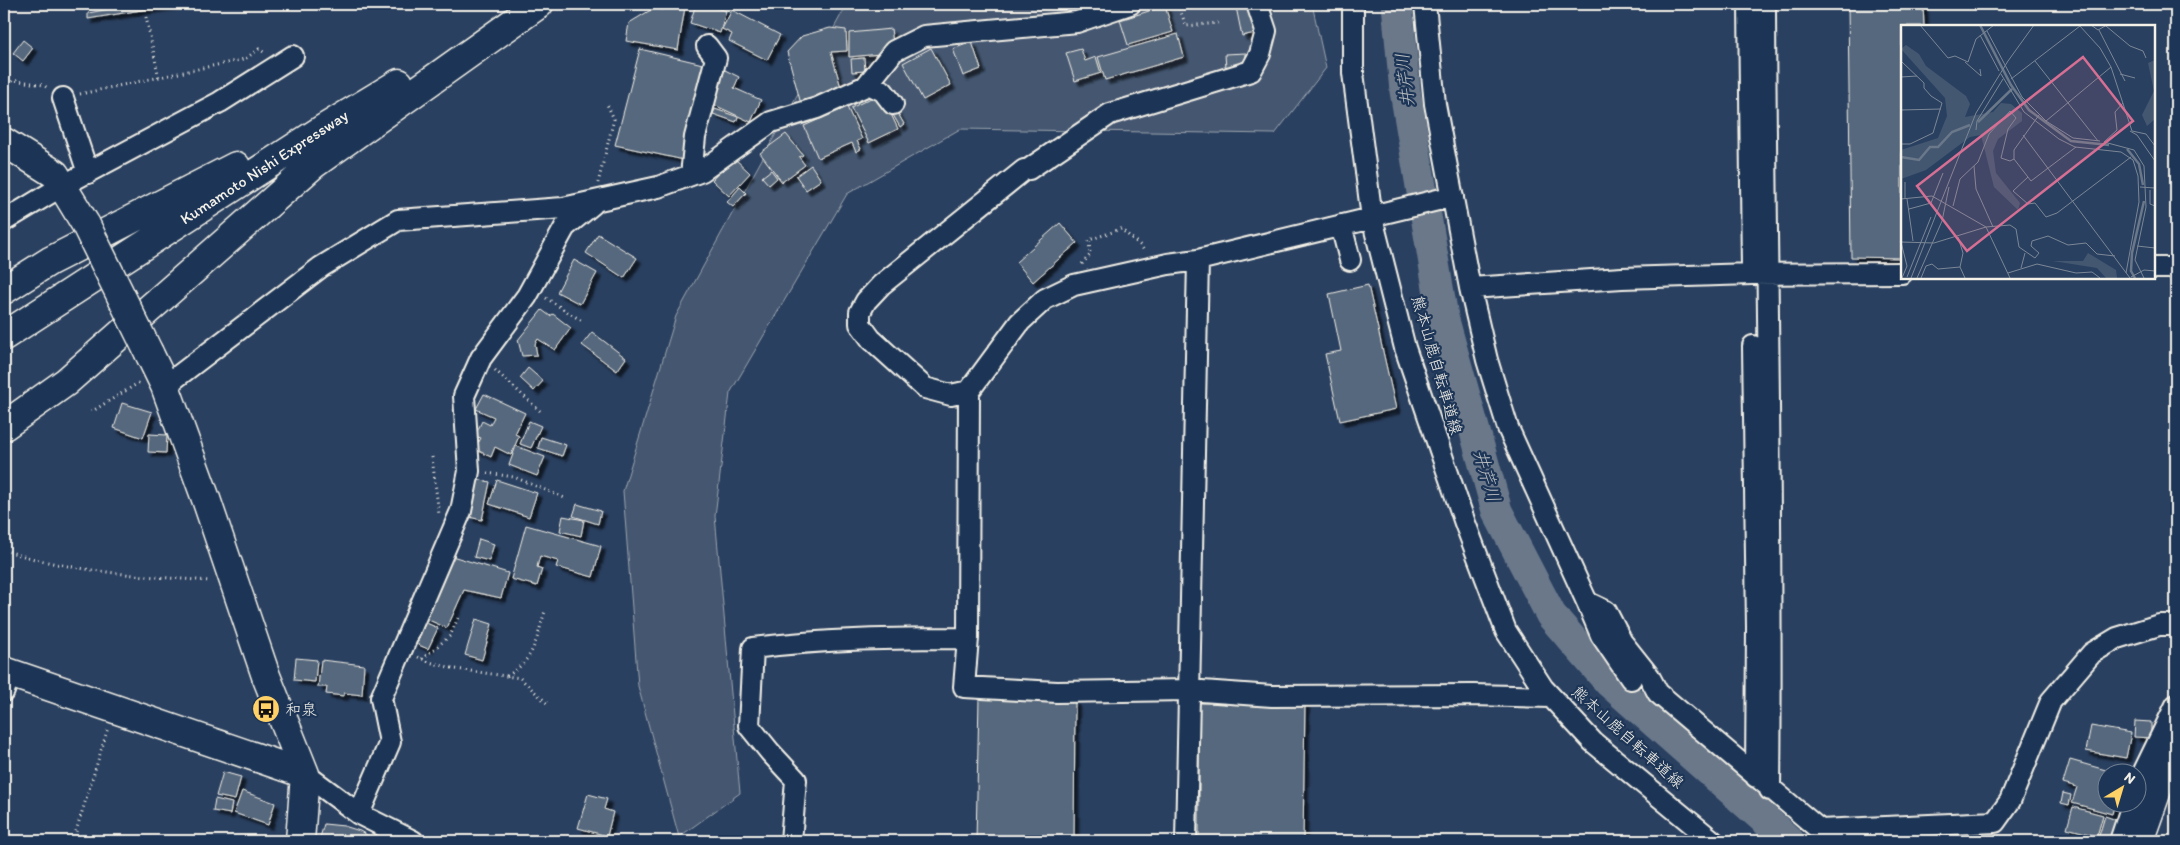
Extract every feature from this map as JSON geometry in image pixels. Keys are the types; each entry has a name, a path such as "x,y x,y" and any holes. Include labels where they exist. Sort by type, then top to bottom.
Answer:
{"main road":[{"name":"Kumamoto Nishi Expressway","path":"4,336 322,129 528,4"},
{"path":"4,426 66,382 314,164 539,4"},
{"path":"4,290 50,261 252,157 322,129"},
{"path":"4,142 55,174 86,225 157,370 266,676 305,774 300,841"},
{"path":"6,678 114,709 305,774"},
{"path":"2139,841 2176,737"}],"street":[{"path":"157,370 398,220 563,208 658,187 702,171 771,122 817,108 868,84 894,51 924,36 1077,22 1130,4"},
{"path":"969,391 951,395 925,388 871,339 860,324 860,312 866,301 880,285 1024,170 1029,169 1110,114 1251,71 1260,54 1266,31 1257,4"},
{"path":"1352,4 1353,73 1372,218 1405,348 1465,523 1506,631 1543,688 1593,742 1713,841"},
{"path":"1425,4 1425,23 1435,104 1450,197 1487,360 1508,428 1601,635 1632,679"},
{"path":"1749,4 1759,274"},
{"path":"1763,783 1757,627 1759,274 1765,4"},
{"path":"691,175 695,137 716,58 707,46"},
{"path":"4,221 62,186 220,102 286,60"},
{"path":"868,84 883,91 894,104"},
{"path":"63,98 88,173"},
{"path":"1450,197 1384,213 1341,226 1198,260 1155,267 1074,285 1045,299 1020,322 969,391 968,638 964,687 1057,692 1188,690 1272,696 1473,695 1551,697"},
{"path":"359,814 390,742 381,698 461,510 469,471 464,396 481,358 531,288 565,227 596,201"},
{"path":"1341,226 1350,260"},
{"path":"1186,841 1198,260"},
{"path":"2155,268 2176,268"},
{"path":"1470,288 1622,278 1759,274 1901,273"},
{"path":"1587,602 1606,611 1622,642 1649,676 1658,693 1826,836 1995,822 2010,801 2051,702 2092,653 2117,638 2159,625 2176,625"},
{"path":"791,841 796,780 770,752 750,726 753,648 790,643 882,638 968,638"},
{"path":"2148,763 2176,705"},
{"path":"305,774 359,814 413,841"},
{"path":"2120,841 2130,812"}],"path":[{"path":"1178,4 1186,26 1218,23"},
{"path":"146,17 158,78"},
{"path":"4,88 14,80 43,85 63,98 245,58 259,49 286,60"},
{"path":"596,201 598,176 614,119 606,102"},
{"path":"1078,268 1090,256 1089,240 1121,229 1141,246 1155,267"},
{"path":"531,288 582,321"},
{"path":"481,358 540,411"},
{"path":"91,412 157,370"},
{"path":"432,457 440,522 450,538"},
{"path":"469,471 514,477 567,499"},
{"path":"4,550 38,561 126,574 234,582"},
{"path":"507,677 522,668 532,652 545,611"},
{"path":"422,659 450,636 458,618"},
{"path":"402,648 422,659 456,669 520,678 549,705"},
{"path":"73,841 114,709"}],"shaded area":[{"path":"847,4 1312,4 1326,68 1275,134 960,129 847,194 730,393 715,516 740,793 679,837 638,686 623,491 676,316"}],"building":[{"path":"137,4 177,4 88,19 88,13"},
{"path":"668,4 685,7 678,50 626,41 629,23 654,8 662,10"},
{"path":"696,4 704,4 726,11 720,33 690,23"},
{"path":"1248,4 1255,33 1242,36 1236,7"},
{"path":"1848,4 1923,4 1924,25 1901,25 1901,258 1851,257"},
{"path":"1165,6 1173,32 1128,45 1120,20"},
{"path":"732,10 780,35 767,60 729,41 732,34 722,29"},
{"path":"830,28 846,30 847,51 831,52 842,91 801,104 787,52 802,36"},
{"path":"891,29 893,43 880,54 849,57 849,33"},
{"path":"1178,34 1184,57 1105,80 1098,57"},
{"path":"23,40 33,48 23,61 13,53"},
{"path":"972,42 981,69 963,76 953,49"},
{"path":"931,48 951,85 923,100 903,63"},
{"path":"640,49 707,65 684,160 615,145"},
{"path":"1081,49 1085,61 1096,57 1101,73 1075,81 1066,53"},
{"path":"1246,53 1246,68 1226,69 1225,54"},
{"path":"864,58 865,71 852,72 851,59"},
{"path":"725,70 739,77 734,88 761,100 751,122 710,103"},
{"path":"881,93 898,129 869,143 851,108"},
{"path":"847,107 862,139 857,141 861,149 856,152 852,143 818,158 804,126"},
{"path":"715,109 738,117 736,122 713,114"},
{"path":"896,110 904,124 900,127 892,113"},
{"path":"786,134 803,155 799,157 805,165 782,182 760,153"},
{"path":"733,157 750,173 729,196 712,180"},
{"path":"811,165 821,180 806,190 796,176"},
{"path":"771,170 777,178 769,185 762,177"},
{"path":"740,187 746,193 733,207 727,202"},
{"path":"1060,223 1077,243 1033,282 1016,262"},
{"path":"598,234 637,258 624,278 586,253"},
{"path":"574,260 597,273 580,304 557,292"},
{"path":"1368,285 1396,409 1340,421 1325,354 1341,351 1329,294"},
{"path":"542,310 550,316 553,314 571,328 555,350 538,339 535,344 537,355 522,356 518,340"},
{"path":"592,332 626,358 617,371 582,345"},
{"path":"528,368 543,381 534,391 520,378"},
{"path":"484,394 525,413 515,434 519,436 511,455 495,447 491,457 475,449 481,438 475,436 482,421 490,425 494,417 476,409"},
{"path":"122,403 152,412 143,438 114,428"},
{"path":"529,421 541,426 531,448 520,444"},
{"path":"149,434 167,435 166,453 148,452"},
{"path":"541,437 566,445 562,456 538,448"},
{"path":"516,446 545,457 537,476 509,465"},
{"path":"477,479 490,482 482,520 469,517"},
{"path":"497,480 537,493 529,517 489,504"},
{"path":"577,504 601,511 598,524 573,516"},
{"path":"563,516 584,520 581,536 560,531"},
{"path":"526,525 601,546 593,577 556,567 558,561 540,556 537,567 542,569 537,586 511,579"},
{"path":"479,539 494,544 489,561 474,557"},
{"path":"452,556 508,573 501,598 464,590 447,628 424,618"},
{"path":"476,619 492,624 482,660 465,655"},
{"path":"424,622 438,628 428,649 414,643"},
{"path":"296,658 317,660 315,682 294,680"},
{"path":"321,660 364,665 362,695 326,694 327,687 318,687"},
{"path":"979,698 1075,701 1074,841 976,841"},
{"path":"1199,703 1305,703 1303,841 1199,841"},
{"path":"2135,721 2151,722 2151,738 2134,737"},
{"path":"2091,726 2131,733 2126,758 2086,751"},
{"path":"2070,760 2098,768 2098,810 2072,803 2077,787 2063,783"},
{"path":"223,772 241,777 235,800 216,796"},
{"path":"242,791 275,803 268,825 234,813"},
{"path":"2063,793 2071,795 2069,805 2061,803"},
{"path":"588,794 607,799 604,809 613,812 607,836 578,828"},
{"path":"215,799 232,803 230,814 213,811"},
{"path":"2073,807 2103,815 2097,836 2067,828"},
{"path":"2105,816 2119,821 2113,840 2099,836"},
{"path":"324,824 344,826 360,831 372,838 371,841 319,841"}],"waterway":[{"name":"井芹川","path":"1397,4 1405,91 1443,317 1497,511 1551,615 1610,683 1789,841"}],"place":[{"name":"和泉","path":"266,709"}]}
